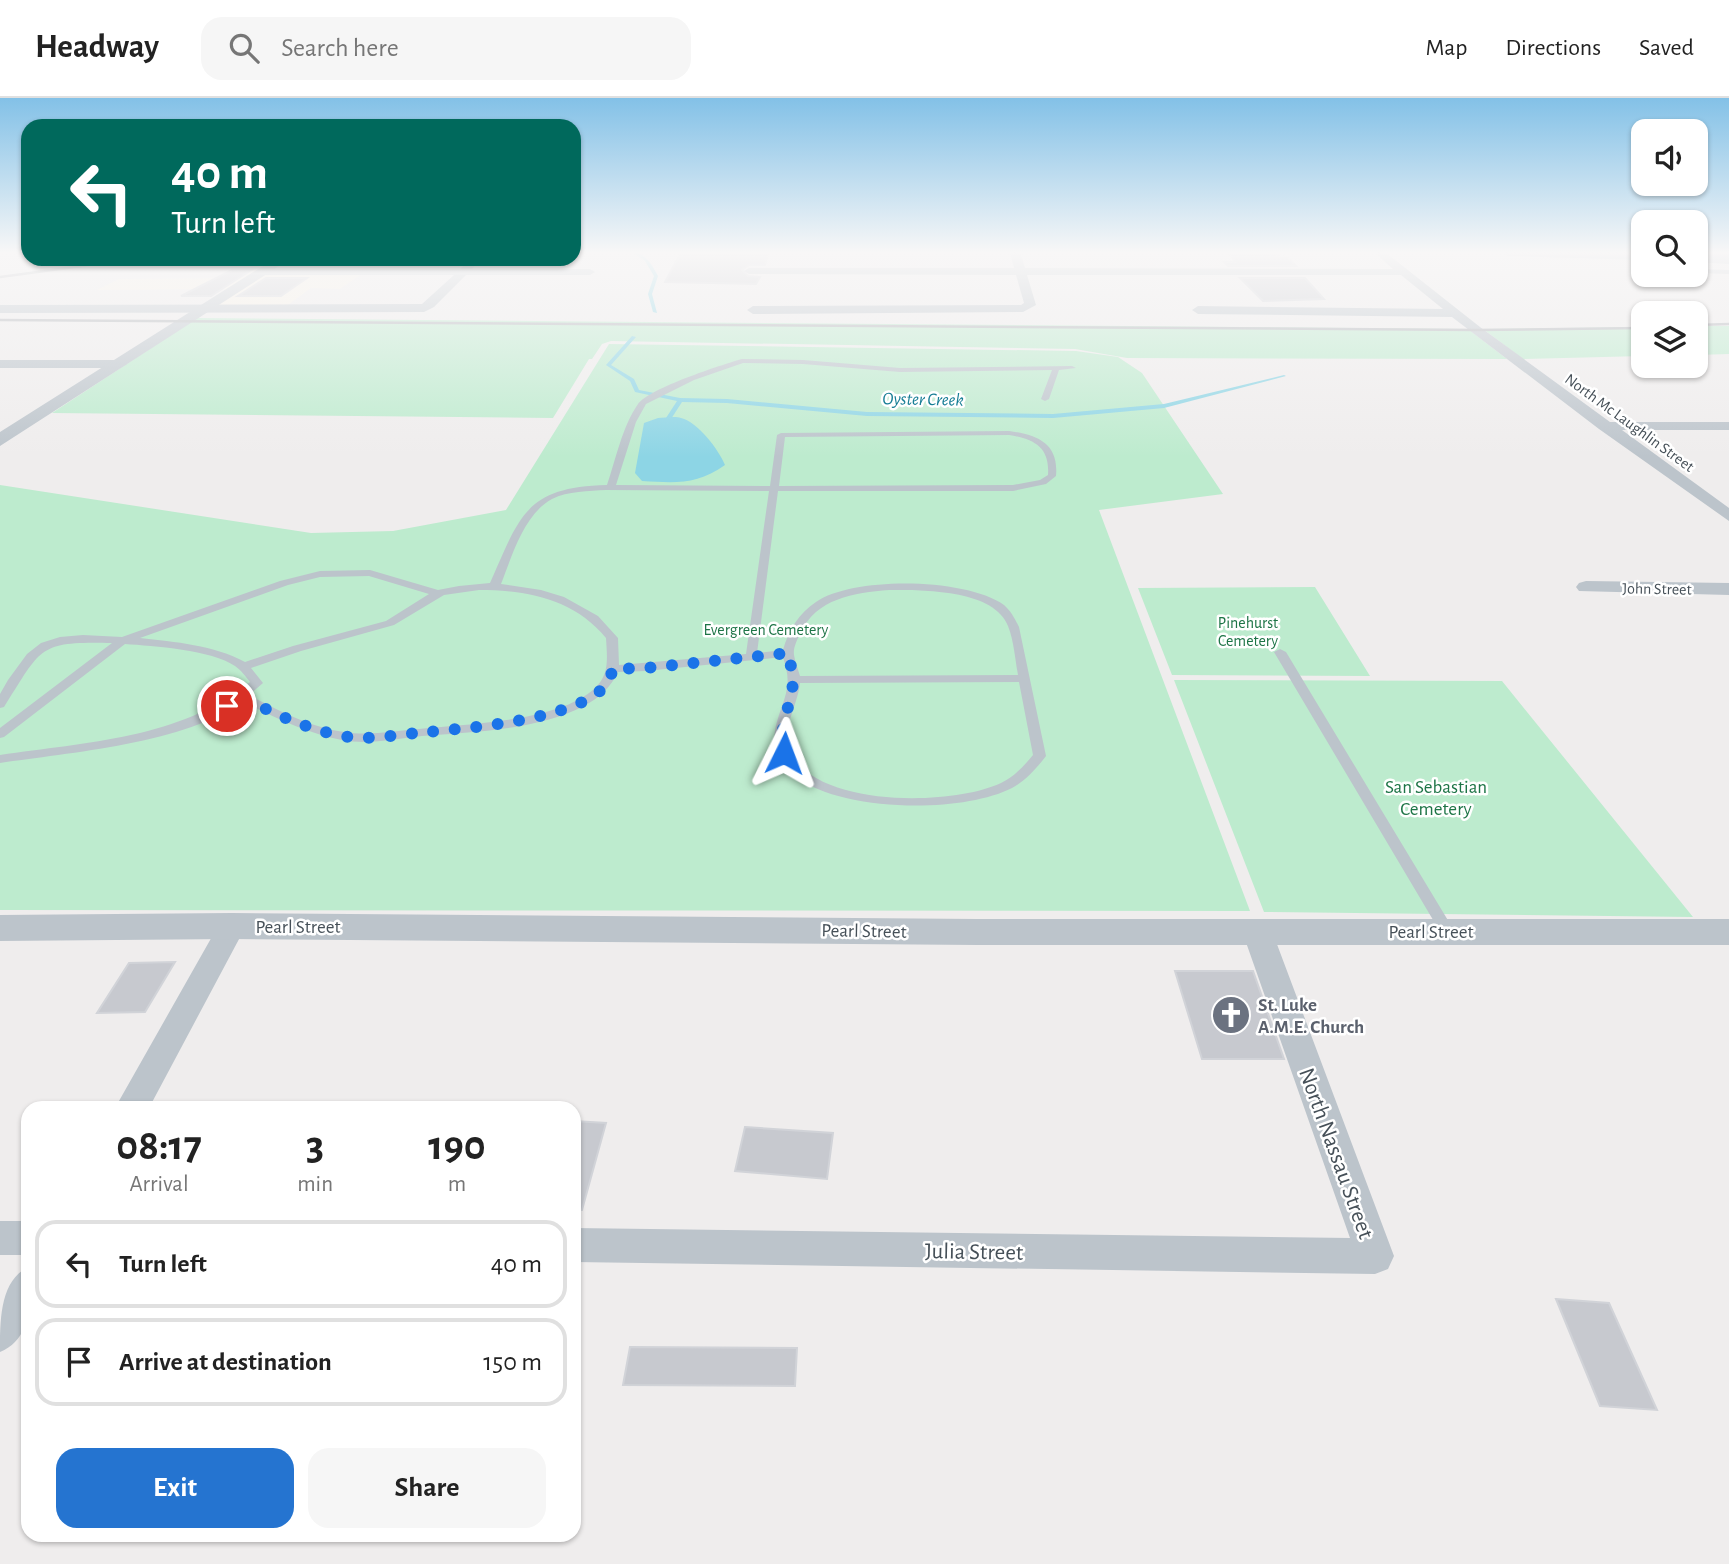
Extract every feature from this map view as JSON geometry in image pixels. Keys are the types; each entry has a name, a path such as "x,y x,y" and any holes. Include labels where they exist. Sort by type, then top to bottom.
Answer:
{"street":[{"path":"0,440 187,320"},
{"name":"North Mc Laughlin Street","path":"1465,320 1729,516"},
{"path":"0,364 120,364"},
{"path":"1604,426 1729,426"},
{"name":"John Street","path":"1586,587 1729,590"},
{"path":"136,1101 232,926"},
{"name":"Pearl Street","path":"0,928 232,926 1729,932"},
{"name":"North Nassau Street","path":"1257,932 1375,1256"},
{"path":"0,1238 21,1238"},
{"name":"Julia Street","path":"581,1245 1375,1256"},
{"path":"0,1332 21,1298"}],"lane":[{"path":"610,489 632,422 643,403 691,378 753,360 900,370 1072,368"},
{"path":"1045,399 1056,369"},
{"path":"494,587 531,512 539,503 567,492 610,489 774,488 1013,488 1043,482 1052,476 1054,465 1042,442 1009,433 781,435 774,488 751,656"},
{"path":"0,734 121,641 272,587 320,574 370,573 439,594"},
{"path":"243,667 296,646 395,622 439,594 470,587 494,587 553,598 594,618 612,638 612,674 598,691 552,714 516,723 378,737 345,737 296,724 243,698"},
{"path":"924,588 981,598 1007,614 1014,627 1040,756 1026,772 1004,787 967,799 895,803 855,796 818,783 798,770 784,753 782,734 794,680 788,653 792,635 808,613 829,598 873,589 924,588"},
{"path":"0,704 33,654 46,644 72,637 202,650 243,667 257,683 243,698 172,727 0,759"},
{"path":"1280,652 1447,931"},
{"path":"612,669 788,653"},
{"path":"794,680 1024,678"}],"green space":[{"path":"193,320 1468,329 1507,359 1127,358 1075,349 611,341 602,344 592,359 589,359 553,418 52,413"},
{"path":"1708,326 1729,326 1729,354 1708,355"},
{"path":"1631,327 1631,356 1523,359 1483,329"},
{"name":"Evergreen Cemetery","path":"609,344 1076,351 1118,357 1142,373 1223,494 1099,510 1250,911 0,910 0,485 311,533 393,531 506,510"},
{"name":"Pinehurst Cemetery","path":"1315,587 1370,676 1172,675 1138,588"},
{"name":"San Sebastian Cemetery","path":"1174,680 1502,681 1693,917 1264,912"}],"water":[{"path":"679,417 694,425 713,445 725,465 715,472 686,481 642,481 635,473 644,423 658,418"}],"building":[{"path":"175,962 145,1012 97,1013 129,963"},
{"name":"St. Luke A.M.E. Church","path":"1175,971 1253,971 1284,1059 1202,1059"},
{"path":"581,1121 606,1123 582,1210"},
{"path":"745,1127 833,1133 827,1179 735,1171"},
{"path":"1556,1299 1609,1303 1657,1410 1600,1406"},
{"path":"630,1347 797,1348 795,1386 623,1385"}],"waterway":[{"name":"Oyster Creek","path":"634,337 608,365 632,380 637,391 680,400"},
{"name":"Oyster Creek","path":"680,400 727,401 867,414 1053,416 1164,406 1284,376"},
{"path":"669,418 680,400"}],"railway":[{"path":"61,320 1476,330 1631,328"},
{"path":"1708,325 1729,324"}],"place":[{"name":"St. Luke A.M.E. Church","path":"1231,1015"}],"route":[{"path":"227,706 243,698 296,724 345,737 378,737 516,723 552,714 581,702 598,691 612,674 612,669 788,653 794,680 782,734 784,753"}]}
